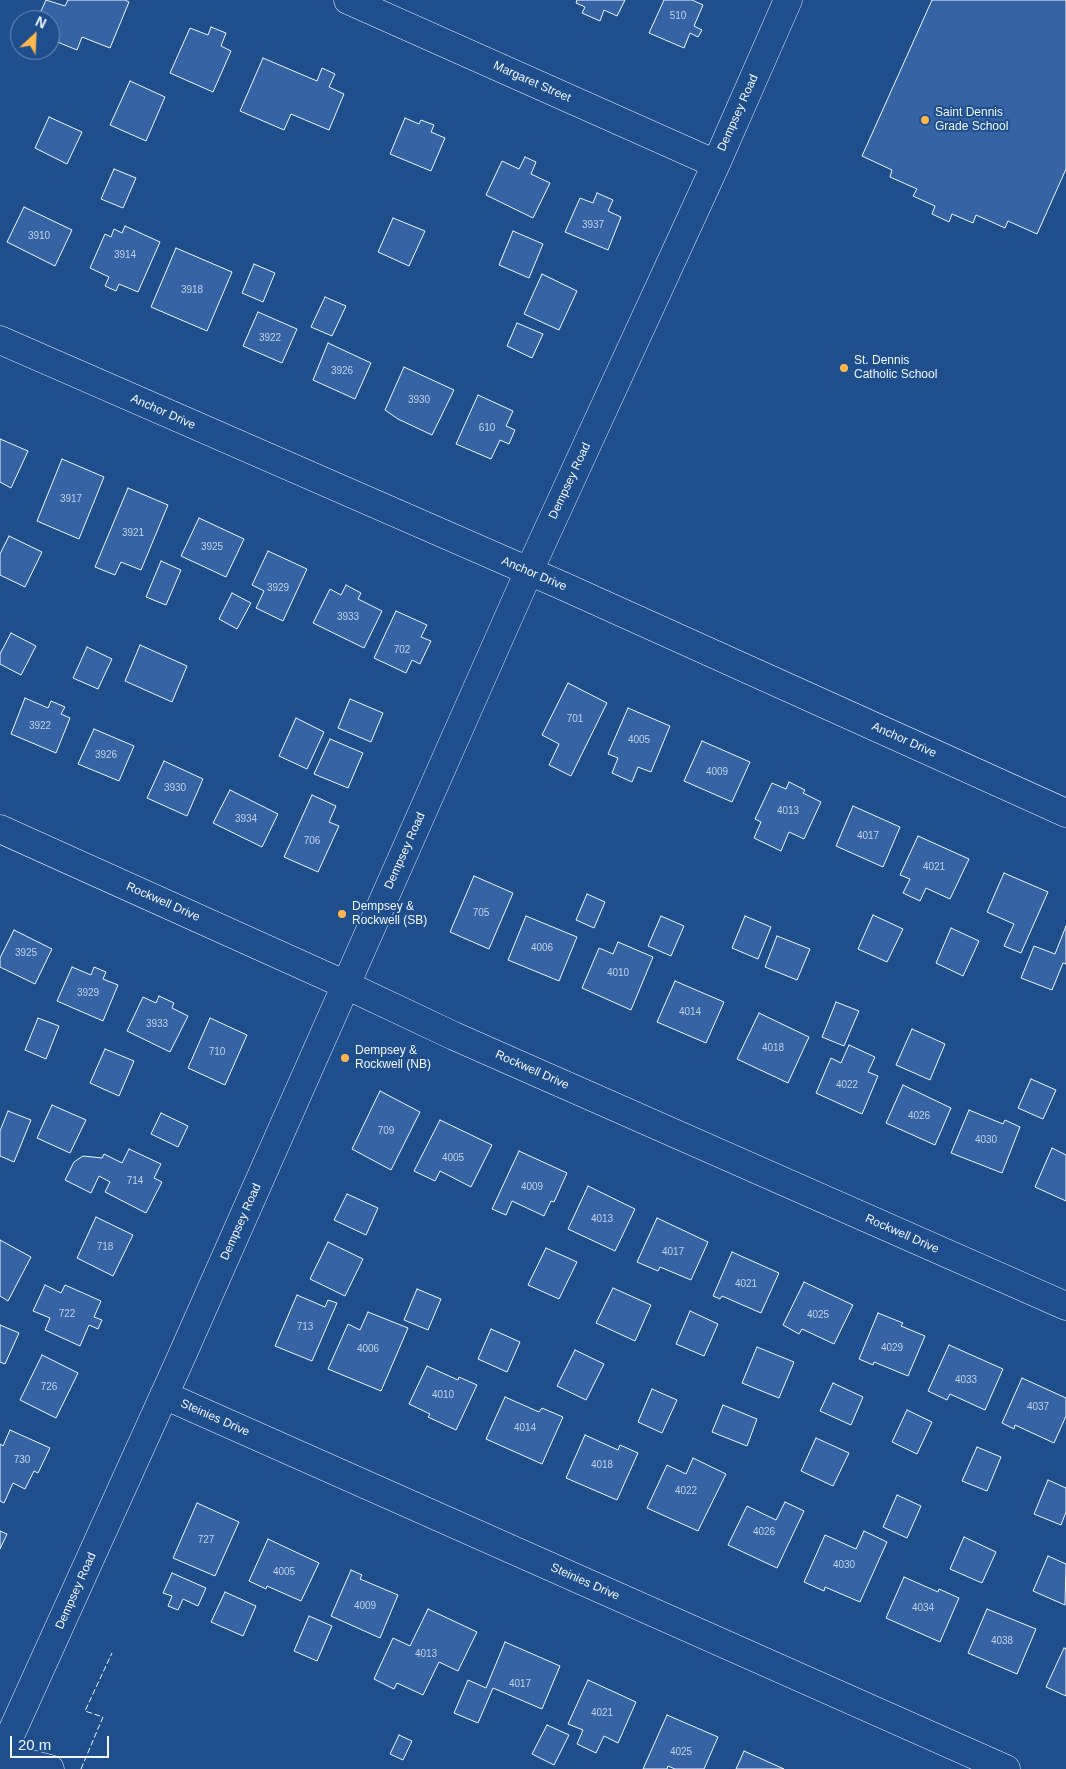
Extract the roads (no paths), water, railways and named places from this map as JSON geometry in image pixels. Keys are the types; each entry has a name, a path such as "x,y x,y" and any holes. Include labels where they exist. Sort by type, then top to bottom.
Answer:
{"street":[{"name":"Margaret Street","path":"348,0 716,164"},
{"name":"Dempsey Road","path":"6,1761 164,1395 529,571 716,164 788,0"},
{"name":"Anchor Drive","path":"0,340 529,571 1066,813"},
{"name":"Rockwell Drive","path":"0,829 346,985 463,1040 1066,1306"},
{"name":"Steinies Drive","path":"164,1395 1006,1769"},
{"path":"6,1761 50,1769"}],"place":[{"name":"Saint Dennis Grade School","path":"925,120"},
{"name":"St. Dennis Catholic School","path":"844,368"},
{"name":"Dempsey & Rockwell (SB)","path":"342,914"},
{"name":"Dempsey & Rockwell (NB)","path":"345,1058"}]}
